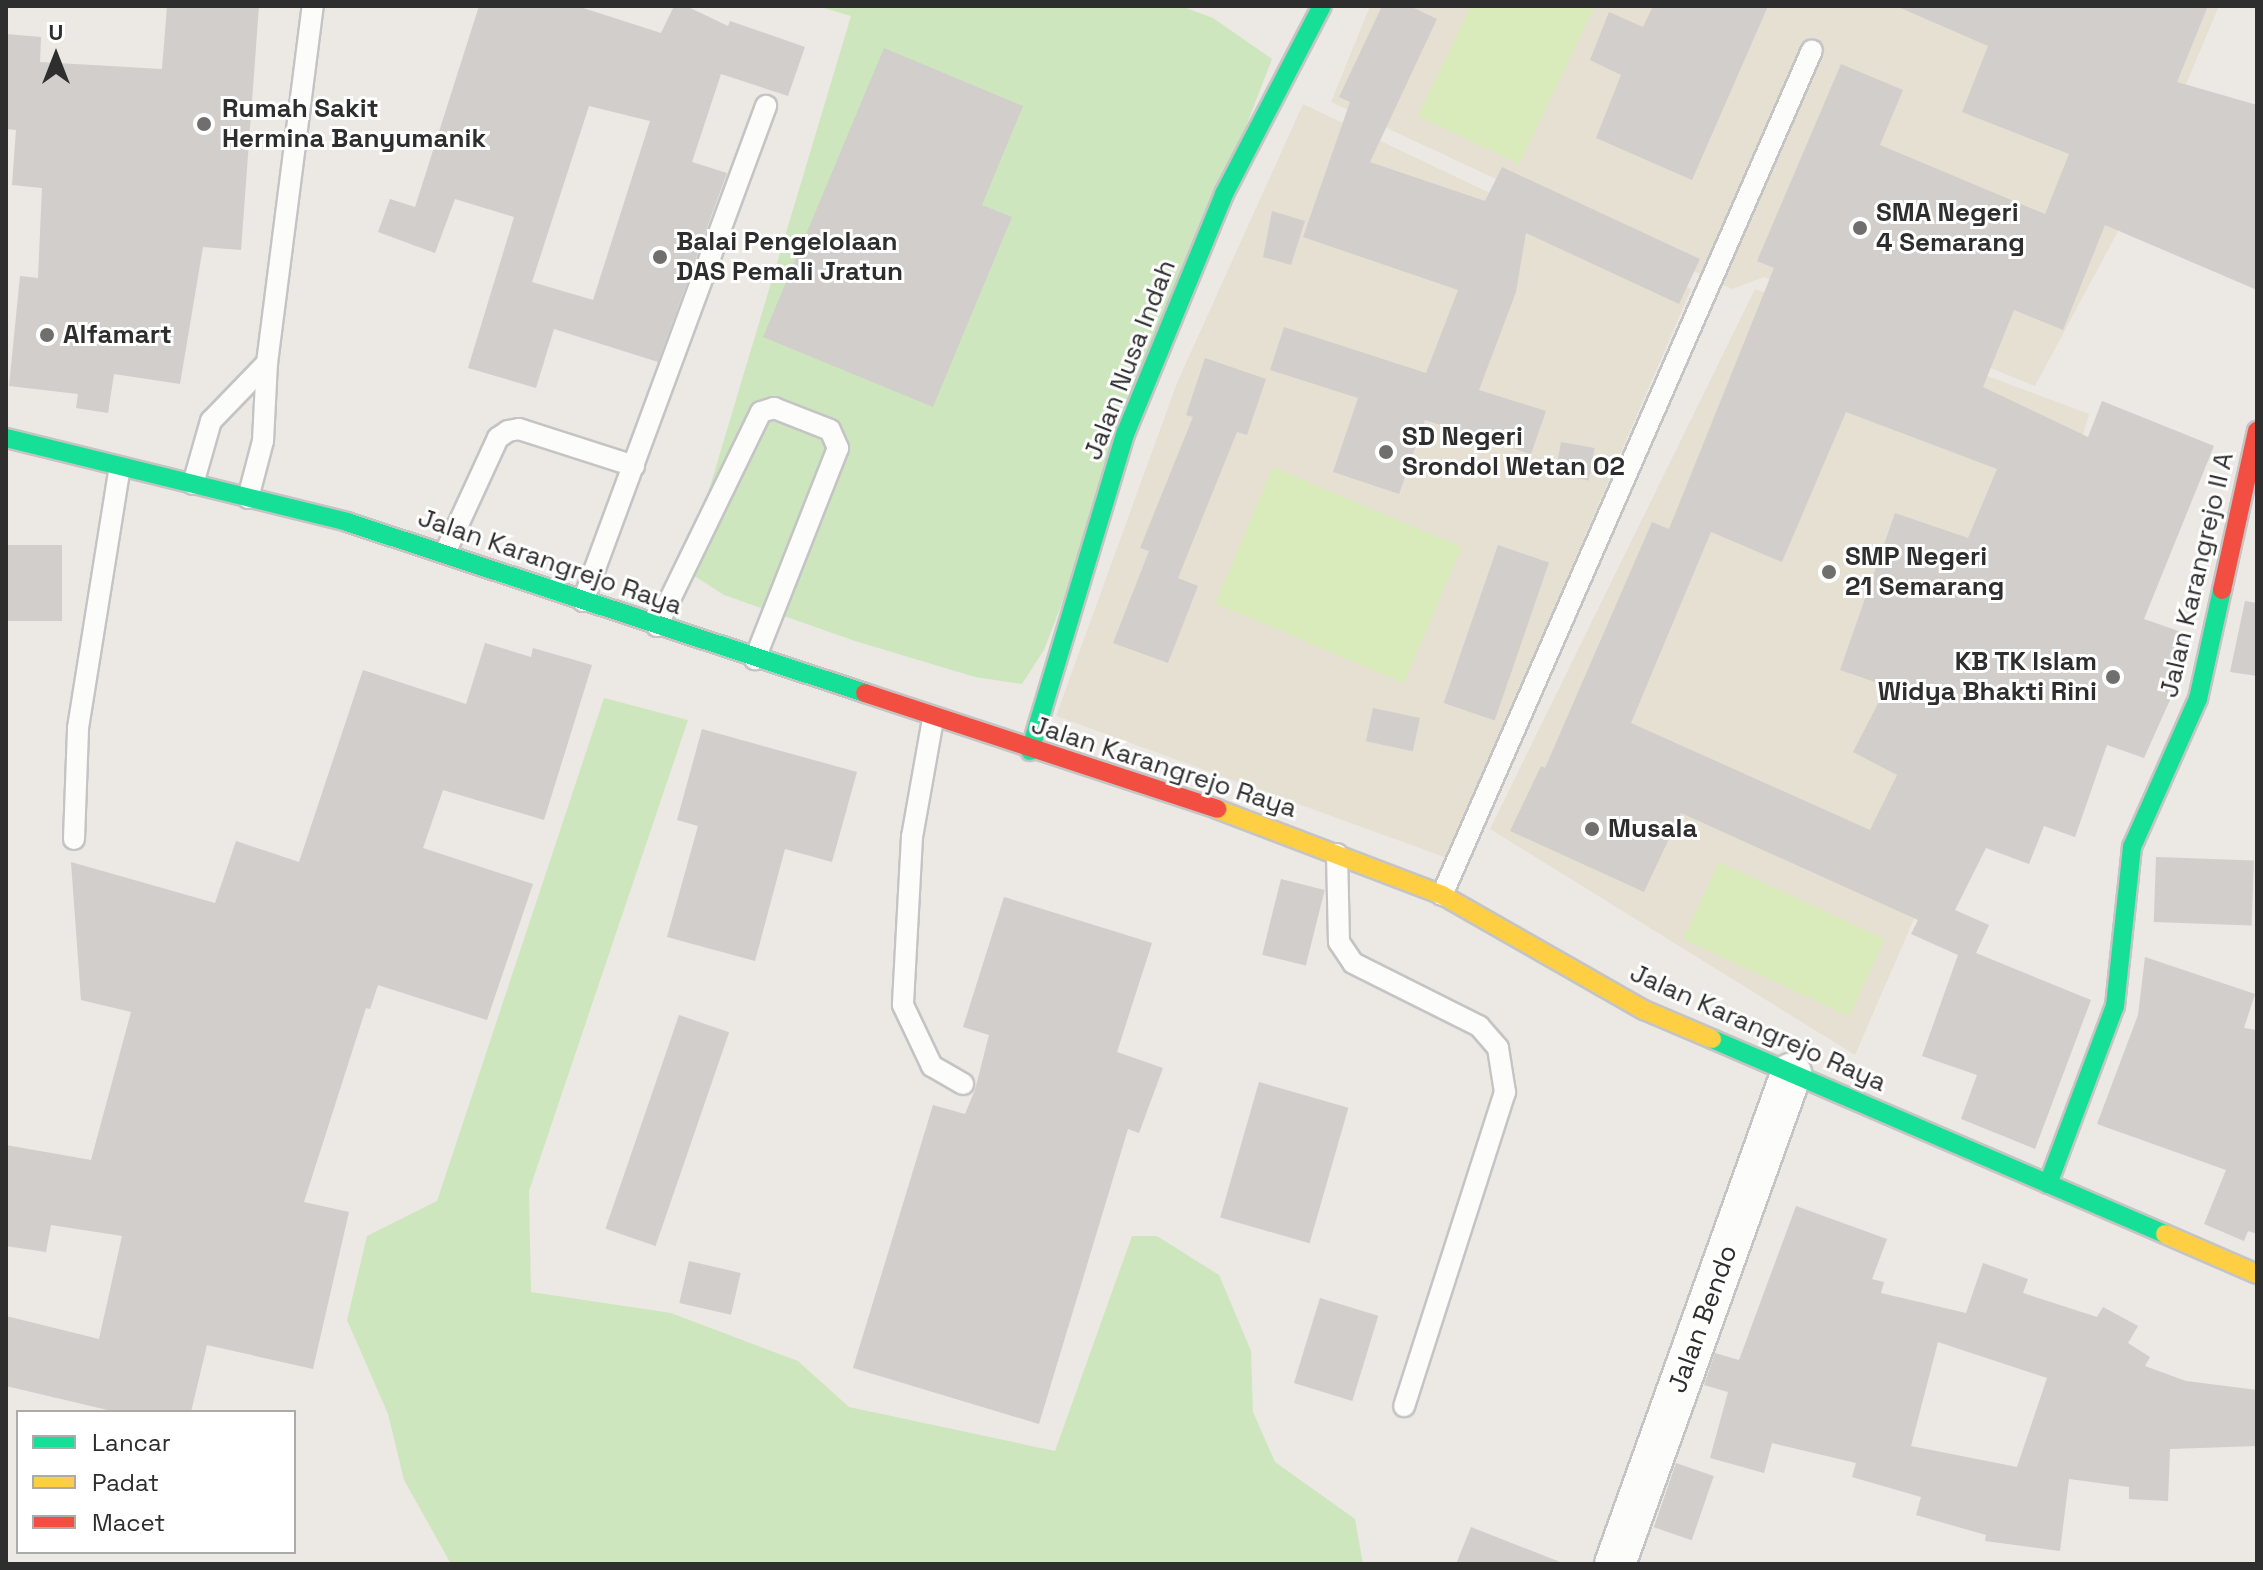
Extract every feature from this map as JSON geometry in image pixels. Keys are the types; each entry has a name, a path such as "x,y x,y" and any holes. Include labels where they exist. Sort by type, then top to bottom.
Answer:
{"main road":[{"name":"Jalan Nusa Indah","path":"1030,751 1126,432 1224,194 1322,6"},
{"name":"Jalan Karangrejo II A","path":"2048,1184 2115,1006 2132,847 2198,699 2257,431"},
{"name":"Jalan Karangrejo Raya","path":"6,438 248,498 445,553 1337,854 1442,895 1644,1010 2257,1274"}],"street":[{"name":"Jalan Bendo","path":"1615,1564 1791,1074"}],"lane":[{"path":"248,498 263,441 267,363 313,6"},
{"path":"1442,895 1812,50"},
{"path":"583,601 766,106"},
{"path":"193,484 211,421 267,363"},
{"path":"657,626 761,412 774,408 830,430 838,448 755,659"},
{"path":"445,553 498,438 508,431 519,429 634,466"},
{"path":"74,839 78,728 120,467"},
{"path":"933,719 912,837 903,1005 932,1066 963,1084"},
{"path":"1337,854 1339,942 1353,963 1479,1026 1498,1048 1505,1092 1404,1406"}],"shaded area":[{"name":"SMA Negeri 4 Semarang","path":"1370,6 2219,6 2146,179 2035,386 1764,277 1732,289 1331,102"},
{"name":"SD Negeri Srondol Wetan 02","path":"1303,104 1691,289 1447,858 1056,716 1177,383"},
{"name":"SMP Negeri 21 Semarang","path":"1755,289 2089,414 1996,730 1855,1055 1490,829"}],"green space":[{"path":"817,6 1181,6 1213,18 1272,59 1044,650 1022,684 975,677 855,641 724,595 685,570 851,16"},
{"path":"1471,6 1595,6 1519,164 1418,116"},
{"path":"1273,467 1462,547 1404,683 1215,603"},
{"path":"604,698 688,720 529,1191 531,1292 671,1313 798,1361 849,1407 1055,1451 1132,1236 1157,1236 1219,1275 1251,1351 1253,1412 1275,1462 1355,1519 1363,1564 451,1564 404,1480 388,1414 347,1320 367,1236 437,1201"},
{"path":"1719,862 1885,939 1849,1016 1683,939"}],"building":[{"path":"167,6 259,6 241,250 203,247 180,384 114,374 108,413 76,408 78,394 9,386 20,276 38,278 42,188 12,185 16,130 6,129 6,34 41,37 40,62 162,69"},
{"path":"479,6 577,6 661,33 674,6 686,6 728,26 730,21 805,47 788,96 721,74 692,162 727,173 658,362 554,329 536,388 468,368 514,217 455,199 435,253 378,232 390,199 415,207","holes":["589,106 650,121 593,300 532,282"]},
{"path":"1382,6 1410,6 1437,19 1370,162 1485,201 1502,167 1700,259 1679,304 1526,233 1516,292 1479,390 1546,411 1531,454 1425,420 1399,494 1333,472 1358,398 1270,370 1284,327 1426,373 1458,290 1303,237 1350,102 1339,97"},
{"path":"1653,6 1768,6 1692,180 1596,138 1621,75 1590,60 1609,12 1643,27"},
{"path":"1896,6 2208,6 2177,82 2257,105 2257,290 2105,225 2063,330 2014,310 1983,387 2088,437 2102,401 2214,446 2144,619 2187,634 2174,691 2144,758 2107,745 2075,837 2044,826 2029,864 1986,848 1955,910 1989,925 1976,953 2091,1000 2035,1149 1961,1119 1977,1075 1922,1056 1958,955 1911,934 1918,920 1681,813 1644,892 1510,831 1541,766 1545,768 1652,522 1669,529 1774,268 1757,261 1841,64 1903,90 1880,145 2045,214 2069,154 1962,112 1988,46","holes":["1846,412 1997,469 1968,538 1895,513 1840,670 1887,686 1853,752 1897,775 1870,830 1631,723 1711,532 1782,562"]},
{"path":"884,48 1023,106 982,205 1012,217 933,407 763,337"},
{"path":"1272,211 1305,221 1291,265 1263,257"},
{"path":"1205,358 1266,379 1247,435 1237,432 1178,578 1198,586 1168,663 1113,643 1149,551 1140,548 1193,417 1186,415"},
{"path":"1561,442 1594,448 1589,480 1555,474"},
{"path":"6,545 62,545 62,621 6,621"},
{"path":"1498,545 1549,563 1495,720 1444,703"},
{"path":"2245,601 2257,603 2257,676 2230,672"},
{"path":"485,643 531,657 533,648 592,665 544,820 443,790 423,848 533,884 487,1020 378,985 370,1009 366,1008 304,1202 349,1212 313,1369 207,1345 191,1410 108,1410 6,1386 6,1316 99,1339 122,1236 51,1225 46,1252 6,1246 6,1145 91,1160 131,1012 81,1000 71,862 215,903 236,841 299,862 363,670 466,704"},
{"path":"1373,708 1420,718 1413,751 1366,741"},
{"path":"702,729 857,772 832,862 785,849 755,961 667,937 698,826 677,820"},
{"path":"2156,857 2254,860 2252,925 2154,922"},
{"path":"1281,879 1325,890 1306,966 1262,955"},
{"path":"1004,897 1152,943 1117,1052 1163,1068 1139,1133 1128,1129 1039,1424 853,1368 933,1105 965,1114 975,1090 989,1035 963,1027"},
{"path":"2145,957 2255,994 2244,1028 2257,1030 2257,1234 2248,1231 2244,1241 2204,1224 2226,1170 2097,1124 2138,1015"},
{"path":"679,1015 729,1032 656,1246 605,1229"},
{"path":"1259,1082 1348,1108 1310,1243 1220,1218"},
{"path":"1796,1206 1887,1239 1872,1279 1884,1282 1881,1293 1966,1313 1983,1263 2028,1279 2023,1293 2097,1317 2103,1307 2138,1326 2128,1343 2150,1357 2145,1366 2186,1381 2257,1390 2257,1446 2170,1449 2168,1501 2129,1499 2129,1487 2069,1479 2060,1551 1985,1541 1986,1535 1916,1515 1921,1497 1852,1477 1856,1463 1772,1443 1764,1473 1710,1458 1728,1392 1704,1385 1715,1353 1739,1360","holes":["1938,1342 2047,1378 2017,1467 1911,1446"]},
{"path":"689,1261 741,1273 731,1315 679,1303"},
{"path":"1320,1298 1378,1316 1352,1401 1294,1383"},
{"path":"1676,1463 1714,1476 1692,1540 1654,1527"},
{"path":"1471,1527 1560,1562 1560,1564 1456,1564"}],"traffic: fast":[{"path":"1030,751 1126,432 1224,194 1322,6"},
{"path":"6,438 347,522 865,693"},
{"path":"2048,1184 2115,1006 2132,847 2198,699 2222,590"},
{"path":"1712,1039 2165,1234"}],"traffic: slow":[{"path":"1217,809 1442,895 1644,1010 1712,1039"},
{"path":"2165,1234 2257,1274"}],"traffic: jam":[{"path":"2222,590 2257,431"},
{"path":"865,693 1217,809"}],"place":[{"name":"Rumah Sakit Hermina Banyumanik","path":"204,124"},
{"name":"SMA Negeri 4 Semarang","path":"1860,228"},
{"name":"Balai Pengelolaan DAS Pemali Jratun","path":"660,257"},
{"name":"Alfamart","path":"47,335"},
{"name":"SD Negeri Srondol Wetan 02","path":"1386,452"},
{"name":"SMP Negeri 21 Semarang","path":"1829,572"},
{"name":"KB TK Islam Widya Bhakti Rini","path":"2113,677"},
{"name":"Musala","path":"1592,829"}]}
